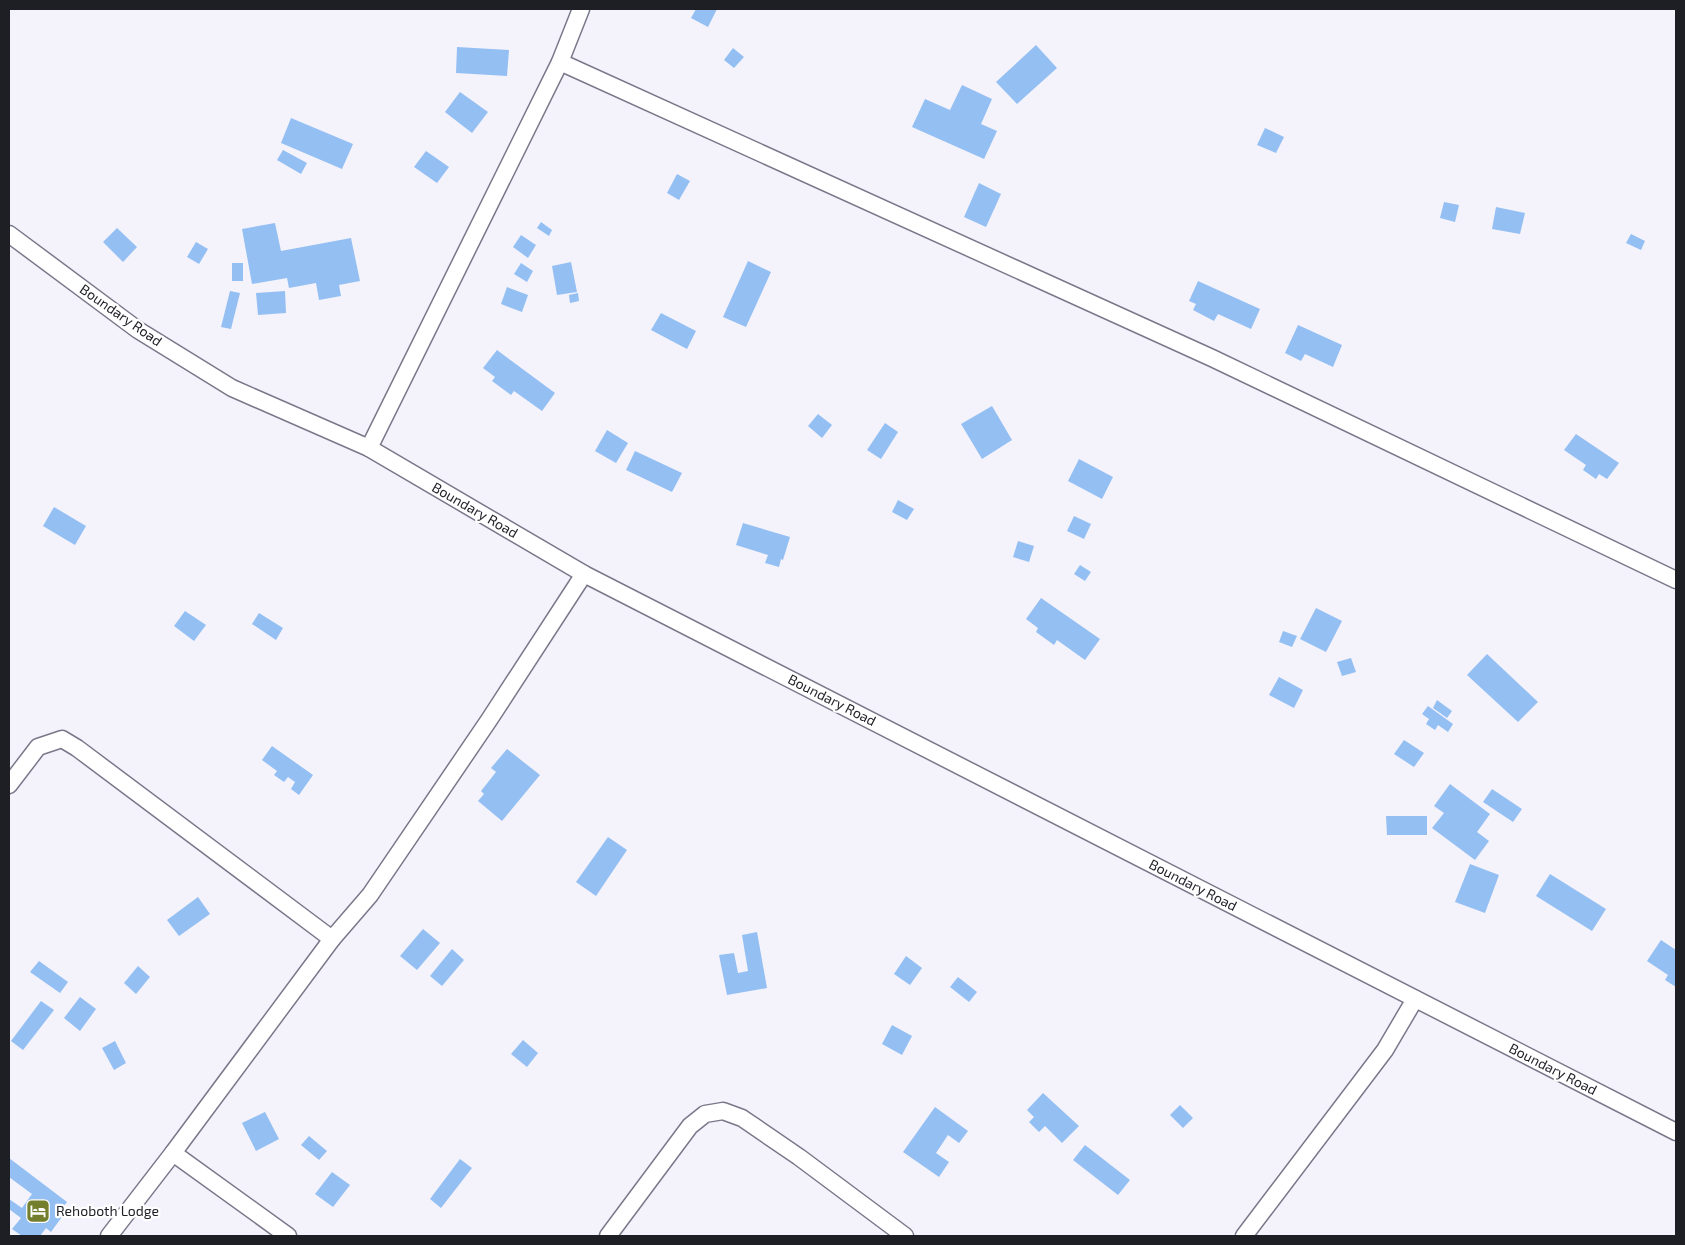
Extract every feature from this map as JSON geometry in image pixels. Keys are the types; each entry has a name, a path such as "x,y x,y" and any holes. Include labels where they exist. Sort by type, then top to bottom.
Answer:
{"street":[{"path":"369,448 560,62 581,9"},
{"path":"560,62 1212,358 1676,580"},
{"name":"Boundary Road","path":"9,234 138,330 232,388 369,448 584,574 1676,1132"},
{"path":"109,1236 332,939 376,887 495,712 584,574"},
{"path":"9,785 38,747 62,739 85,754 332,939"},
{"path":"1244,1236 1385,1050 1415,999"},
{"path":"608,1236 690,1126 706,1114 723,1111 742,1118 905,1236"},
{"path":"173,1153 288,1236"}],"building":[{"path":"696,9 717,9 708,27 691,18"},
{"path":"1036,45 1057,68 1017,104 996,82"},
{"path":"457,47 509,50 507,76 456,73"},
{"path":"733,48 744,57 734,68 724,60"},
{"path":"962,85 992,99 981,124 997,131 984,159 912,127 925,99 950,110"},
{"path":"460,92 488,112 472,133 445,112"},
{"path":"291,118 353,144 342,169 281,143"},
{"path":"1265,128 1284,137 1276,153 1257,145"},
{"path":"283,150 307,163 301,174 277,160"},
{"path":"426,151 449,167 437,183 414,167"},
{"path":"677,174 690,181 679,200 667,193"},
{"path":"979,183 1001,194 986,227 964,217"},
{"path":"1444,202 1459,205 1455,222 1440,218"},
{"path":"1496,207 1525,213 1520,234 1492,229"},
{"path":"541,222 552,230 549,236 537,228"},
{"path":"275,223 281,251 351,238 360,281 339,285 341,296 319,300 316,283 289,288 287,278 252,284 242,229"},
{"path":"117,228 137,247 123,262 103,242"},
{"path":"1631,234 1645,241 1641,250 1626,243"},
{"path":"521,235 536,245 528,258 513,247"},
{"path":"196,242 208,249 199,264 187,257"},
{"path":"748,261 771,272 746,327 723,317"},
{"path":"571,262 577,292 557,295 552,266"},
{"path":"232,263 243,263 243,281 232,281"},
{"path":"521,263 533,271 527,282 514,274"},
{"path":"1198,281 1260,309 1251,329 1218,314 1214,321 1193,310 1196,304 1189,301"},
{"path":"507,287 528,295 522,312 501,304"},
{"path":"230,291 240,293 231,329 221,327"},
{"path":"285,291 286,313 258,315 256,293"},
{"path":"578,293 579,301 570,303 569,295"},
{"path":"661,313 696,331 687,349 651,330"},
{"path":"1298,325 1342,345 1333,367 1305,354 1301,361 1285,353"},
{"path":"497,350 555,393 542,411 514,391 511,395 492,381 495,377 483,368"},
{"path":"992,406 1012,440 982,459 961,424"},
{"path":"818,414 832,425 822,438 808,426"},
{"path":"885,423 898,432 881,459 867,450"},
{"path":"607,430 628,443 616,463 595,451"},
{"path":"1576,434 1619,463 1607,479 1599,474 1596,479 1583,470 1586,465 1564,450"},
{"path":"635,451 682,473 672,492 626,470"},
{"path":"1079,459 1113,477 1102,499 1068,481"},
{"path":"898,500 914,509 907,520 892,512"},
{"path":"54,507 86,526 75,545 43,526"},
{"path":"1074,516 1091,524 1084,539 1067,531"},
{"path":"743,523 790,537 779,567 765,563 768,555 736,545"},
{"path":"1018,541 1034,546 1029,562 1013,557"},
{"path":"1080,565 1091,572 1085,581 1074,574"},
{"path":"1041,598 1100,639 1085,660 1057,640 1054,645 1036,632 1038,628 1026,619"},
{"path":"1316,608 1342,621 1326,652 1300,639"},
{"path":"185,611 206,625 194,641 174,626"},
{"path":"259,613 283,628 276,640 252,624"},
{"path":"1283,631 1297,636 1292,647 1279,642"},
{"path":"1487,654 1538,702 1518,722 1467,675"},
{"path":"1351,658 1356,672 1342,676 1337,662"},
{"path":"1279,677 1303,690 1294,708 1269,695"},
{"path":"1437,700 1452,711 1447,718 1433,708"},
{"path":"1428,706 1453,724 1448,732 1438,725 1435,730 1426,724 1429,719 1422,714"},
{"path":"1404,740 1424,753 1414,767 1394,754"},
{"path":"272,746 313,775 299,795 291,789 295,782 288,777 284,782 274,775 277,771 262,760"},
{"path":"507,749 540,775 502,821 478,801 484,794 481,791 496,772 491,768"},
{"path":"1450,784 1490,814 1477,832 1489,841 1475,860 1432,828 1444,813 1434,806"},
{"path":"1492,789 1522,809 1513,822 1483,802"},
{"path":"1386,816 1427,816 1427,835 1387,835"},
{"path":"608,837 627,850 596,896 576,882"},
{"path":"1470,864 1499,875 1485,913 1455,902"},
{"path":"1550,874 1606,909 1592,931 1536,896"},
{"path":"198,897 210,914 179,936 167,920"},
{"path":"423,929 440,943 417,970 400,956"},
{"path":"757,932 767,988 727,995 719,955 734,953 738,973 748,971 742,935"},
{"path":"1661,940 1676,950 1676,987 1665,980 1668,975 1647,961"},
{"path":"452,949 464,960 442,986 430,976"},
{"path":"906,956 922,968 910,985 894,974"},
{"path":"39,961 68,982 60,993 30,972"},
{"path":"138,966 150,977 136,994 124,983"},
{"path":"958,977 977,992 969,1002 950,987"},
{"path":"80,997 96,1009 80,1031 64,1018"},
{"path":"41,1001 54,1010 23,1050 11,1041"},
{"path":"892,1025 912,1036 902,1055 882,1044"},
{"path":"523,1040 538,1053 527,1067 511,1054"},
{"path":"115,1041 126,1063 114,1070 102,1048"},
{"path":"1043,1093 1079,1126 1062,1143 1045,1126 1039,1132 1029,1122 1034,1117 1027,1110"},
{"path":"1180,1105 1193,1118 1183,1128 1170,1115"},
{"path":"935,1107 968,1131 959,1143 948,1135 936,1153 949,1162 939,1177 903,1152"},
{"path":"265,1112 279,1139 256,1151 242,1123"},
{"path":"309,1136 327,1151 319,1160 301,1145"},
{"path":"1085,1145 1130,1180 1118,1195 1073,1160"},
{"path":"9,1158 67,1202 60,1211 64,1214 51,1232 46,1228 40,1236 22,1236 12,1229 21,1218 9,1209 9,1199 22,1208 32,1194 9,1177"},
{"path":"460,1159 472,1168 441,1208 430,1199"},
{"path":"332,1172 350,1185 333,1207 315,1194"}],"place":[{"name":"Rehoboth Lodge","path":"38,1211"}]}
